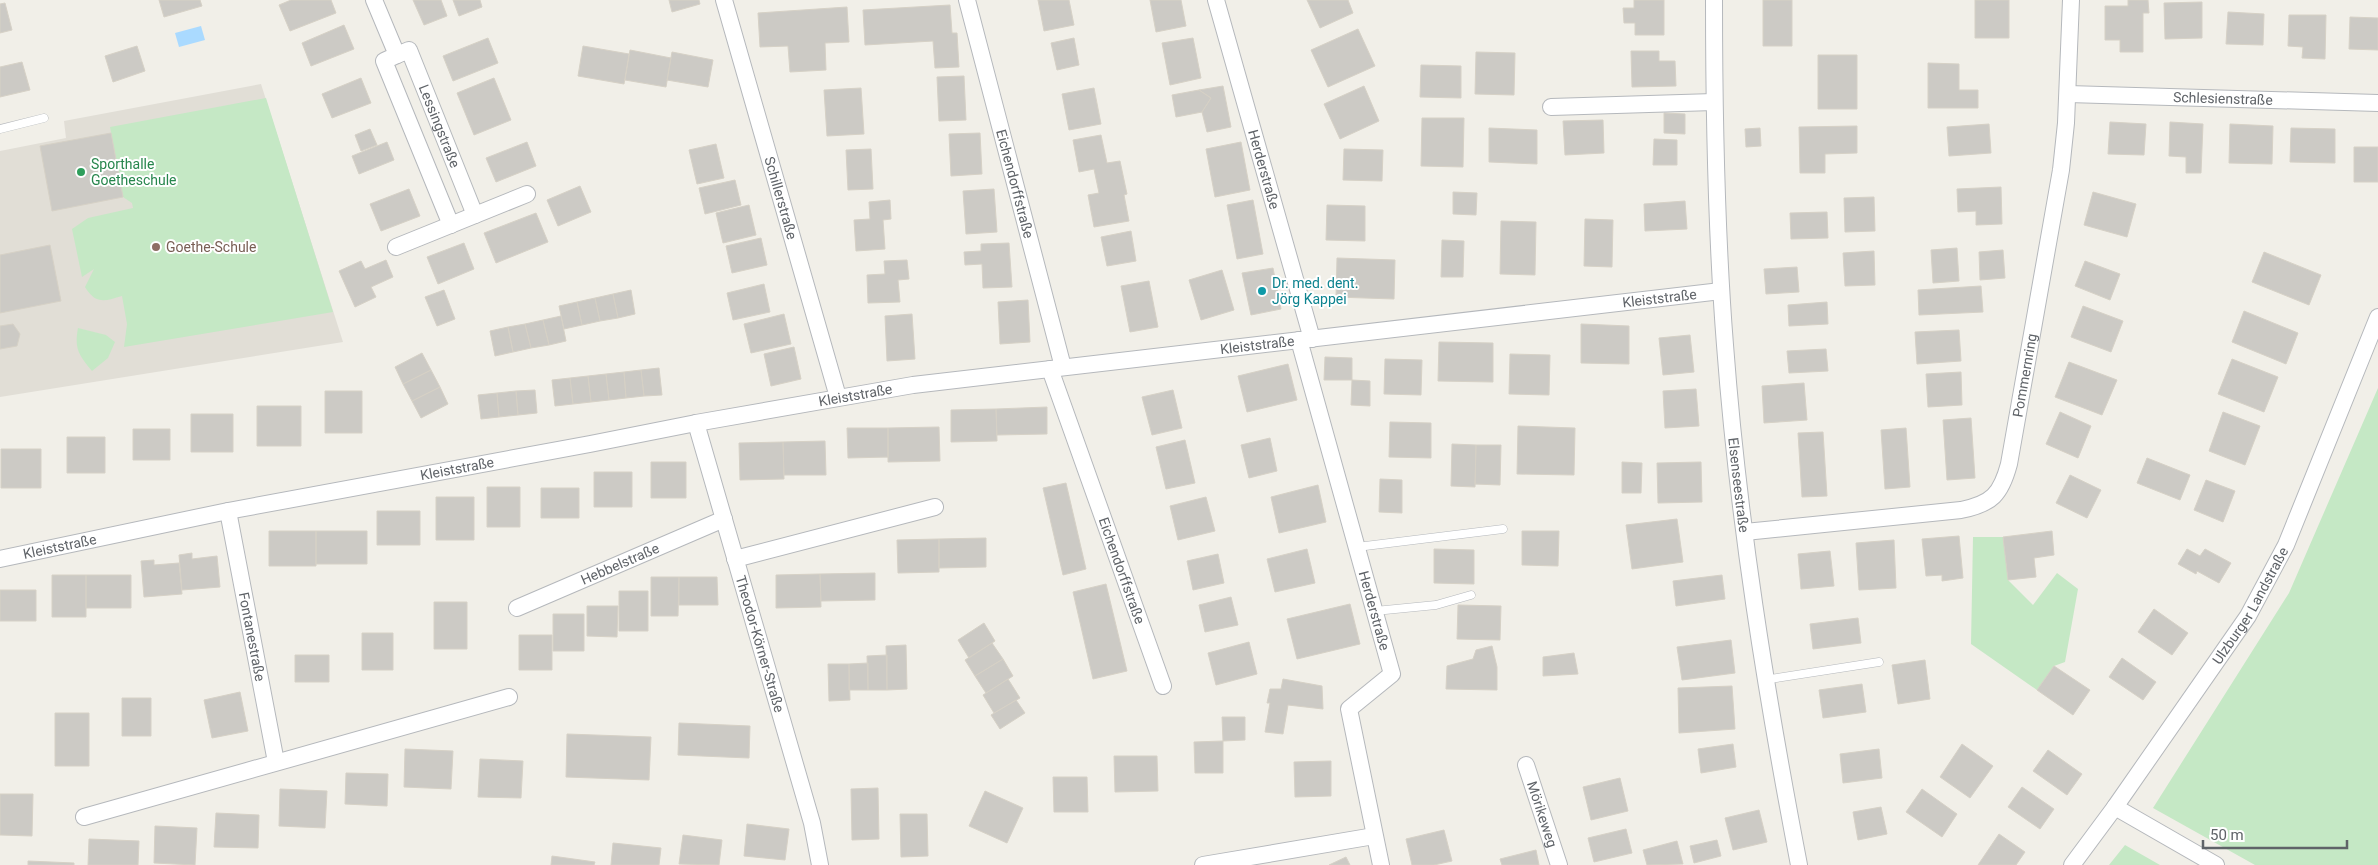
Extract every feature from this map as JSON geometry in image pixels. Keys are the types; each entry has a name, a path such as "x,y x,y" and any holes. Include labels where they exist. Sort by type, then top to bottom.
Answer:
{"street":[{"path":"374,0 397,55"},
{"name":"Schillerstraße","path":"724,0 838,397"},
{"name":"Eichendorffstraße","path":"967,0 1056,368 1163,686"},
{"name":"Herderstraße","path":"1216,0 1306,340 1357,547 1392,674 1349,709 1380,865"},
{"name":"Elsenseestraße","path":"1714,0 1714,102 1721,291 1730,400 1764,680 1799,865"},
{"name":"Pommernring","path":"1745,532 1961,510 1984,504 1991,500 2000,490 2009,464 2061,170 2068,94 2071,0"},
{"name":"Lessingstraße","path":"452,225 384,61 397,55 409,50 475,215"},
{"name":"Schlesienstraße","path":"2068,94 2378,103"},
{"path":"1551,107 1714,102"},
{"path":"396,247 527,194"},
{"name":"Kleiststraße","path":"0,560 228,511 696,423 913,385 1721,291"},
{"name":"Ulzburger Landstraße","path":"2072,865 2115,807 2248,616 2286,545 2378,317"},
{"name":"Theodor-Körner-Straße","path":"696,423 812,823 820,865"},
{"path":"736,559 935,507"},
{"name":"Fontanestraße","path":"228,511 276,762"},
{"name":"Hebbelstraße","path":"517,608 724,519"},
{"path":"84,816 509,696"},
{"name":"Mörikeweg","path":"1526,765 1559,865"},
{"path":"2115,807 2216,865"},
{"path":"1203,865 1374,836"}],"lane":[{"path":"0,129 44,118"},
{"path":"1357,547 1502,529"},
{"path":"1375,612 1436,605 1472,596"},
{"path":"1764,680 1879,662"}],"shaded area":[{"name":"Goethe-Schule","path":"261,84 343,342 0,397 0,151 66,138 64,121"}],"green space":[{"path":"266,98 333,312 124,347 127,324 122,296 101,300 89,293 85,287 94,269 82,277 72,229 88,218 133,208 132,203 123,197 110,127"},
{"path":"78,328 106,335 115,342 108,358 92,371 77,347"},
{"path":"2378,388 2378,865 2255,865 2153,808 2289,593"},
{"path":"1973,537 2003,537 2008,580 2033,605 2057,573 2078,589 2065,662 2054,666 2037,690 1971,644"},
{"path":"2125,845 2160,865 2109,865"}],"water":[{"path":"201,26 205,40 179,47 175,33"}],"building":[{"path":"159,0 200,0 202,6 164,17"},
{"path":"291,0 331,0 336,13 290,31 279,5"},
{"path":"413,0 441,0 447,16 424,25"},
{"path":"453,0 480,0 482,7 459,16"},
{"path":"669,0 699,0 700,4 672,12"},
{"path":"1038,0 1069,0 1074,25 1044,31"},
{"path":"1150,0 1181,0 1186,26 1156,32"},
{"path":"1307,0 1348,0 1353,13 1320,28"},
{"path":"1634,0 1664,0 1664,35 1635,35 1635,23 1624,23 1623,8 1634,8"},
{"path":"1763,0 1792,0 1792,46 1763,46"},
{"path":"1975,0 2009,0 2009,38 1975,38"},
{"path":"2128,0 2148,0 2149,13 2143,13 2143,52 2120,52 2120,40 2105,40 2105,6 2128,6"},
{"path":"2202,2 2202,38 2165,39 2164,3"},
{"path":"5,3 12,30 0,33 0,4"},
{"path":"950,5 952,33 957,33 959,67 935,68 933,41 865,45 863,10"},
{"path":"847,7 849,42 825,43 826,70 790,72 788,46 760,47 758,13"},
{"path":"2228,12 2264,14 2263,45 2226,44"},
{"path":"2289,15 2326,15 2325,59 2302,58 2303,47 2288,46"},
{"path":"2350,17 2378,18 2378,50 2349,49"},
{"path":"344,25 354,49 311,66 302,43"},
{"path":"1358,29 1375,66 1328,87 1311,50"},
{"path":"488,38 498,63 453,81 443,56"},
{"path":"1074,38 1079,65 1057,70 1051,43"},
{"path":"1193,38 1201,78 1170,85 1162,43"},
{"path":"137,46 145,71 113,82 105,56"},
{"path":"583,46 629,54 624,84 578,76"},
{"path":"630,50 671,58 666,87 625,80"},
{"path":"1631,51 1659,51 1659,61 1675,61 1676,86 1632,87"},
{"path":"672,52 713,60 708,87 667,80"},
{"path":"1476,52 1515,53 1514,95 1475,94"},
{"path":"1818,55 1857,55 1857,109 1818,109"},
{"path":"22,62 30,90 0,97 0,67"},
{"path":"1928,63 1959,64 1959,90 1978,90 1978,108 1928,108"},
{"path":"1421,65 1461,66 1461,98 1420,97"},
{"path":"964,76 966,120 939,121 937,77"},
{"path":"361,78 371,103 332,118 322,94"},
{"path":"494,78 511,120 474,135 457,93"},
{"path":"1223,86 1231,127 1207,132 1202,112 1211,98 1199,90"},
{"path":"1364,86 1379,121 1340,139 1324,104"},
{"path":"861,88 864,134 827,136 824,90"},
{"path":"1094,88 1101,124 1069,130 1062,94"},
{"path":"1199,90 1211,98 1202,112 1176,117 1172,95"},
{"path":"1664,113 1685,114 1685,134 1664,133"},
{"path":"1422,118 1464,118 1463,167 1421,166"},
{"path":"1603,120 1604,153 1565,155 1563,121"},
{"path":"2110,122 2146,124 2144,155 2108,154"},
{"path":"2170,122 2203,124 2201,173 2186,173 2186,157 2169,156"},
{"path":"1989,124 1991,153 1949,156 1947,127"},
{"path":"2230,124 2273,126 2272,164 2229,163"},
{"path":"1857,126 1857,153 1825,154 1825,173 1800,173 1799,127"},
{"path":"1489,128 1537,130 1537,164 1489,162"},
{"path":"1760,128 1761,146 1746,147 1745,129"},
{"path":"2291,128 2335,129 2335,163 2290,162"},
{"path":"370,129 377,145 361,151 355,135"},
{"name":"Sporthalle Goetheschule","path":"111,133 123,197 52,211 40,146"},
{"path":"980,133 982,174 951,176 949,134"},
{"path":"1101,135 1107,163 1120,161 1127,194 1124,195 1129,221 1094,227 1088,195 1099,193 1094,169 1079,172 1073,140"},
{"path":"1654,139 1677,140 1677,165 1653,165"},
{"path":"387,142 394,160 359,174 352,156"},
{"path":"527,142 536,166 496,182 486,158"},
{"path":"1241,142 1250,190 1215,197 1206,149"},
{"path":"716,144 724,178 697,184 689,150"},
{"path":"2354,147 2378,147 2378,182 2354,182"},
{"path":"871,149 873,189 848,190 846,150"},
{"path":"1344,149 1383,150 1382,181 1343,180"},
{"path":"735,180 741,205 705,214 699,188"},
{"path":"580,186 591,212 558,226 547,200"},
{"path":"2001,187 2002,224 1976,225 1976,211 1958,212 1957,189"},
{"path":"409,189 420,216 381,231 370,204"},
{"path":"994,189 997,232 966,234 963,191"},
{"path":"1453,192 1477,193 1476,215 1453,214"},
{"path":"2093,192 2136,204 2127,237 2084,225"},
{"path":"1874,197 1875,231 1845,232 1844,198"},
{"path":"890,200 891,219 883,220 885,249 856,251 854,220 870,219 869,202"},
{"path":"1253,200 1263,254 1237,259 1227,205"},
{"path":"1685,201 1687,229 1645,231 1644,204"},
{"path":"749,205 756,235 723,243 716,213"},
{"path":"1327,205 1365,206 1365,241 1326,240"},
{"path":"1827,212 1828,238 1791,239 1790,213"},
{"path":"536,213 548,242 496,263 484,233"},
{"path":"1585,219 1613,220 1612,267 1584,266"},
{"path":"1501,221 1536,222 1535,275 1500,274"},
{"path":"1131,231 1136,261 1107,266 1101,237"},
{"path":"761,238 767,265 732,273 726,246"},
{"path":"1442,240 1464,241 1463,277 1441,277"},
{"path":"464,243 474,269 438,284 427,257"},
{"path":"1009,243 1012,287 983,288 982,264 965,265 964,252 981,251 981,244"},
{"path":"50,245 61,301 0,313 0,255"},
{"path":"1957,248 1959,281 1933,283 1931,250"},
{"path":"2003,250 2005,278 1980,280 1979,252"},
{"path":"1874,251 1875,285 1845,286 1843,253"},
{"path":"2264,252 2321,275 2309,305 2252,282"},
{"path":"1337,258 1395,260 1394,299 1336,297"},
{"path":"386,260 393,277 371,287 376,297 355,307 339,271 361,261 365,269"},
{"path":"907,260 909,279 898,280 900,302 868,303 867,275 885,274 884,261"},
{"path":"2085,261 2120,274 2110,300 2075,286"},
{"path":"1797,267 1799,292 1766,294 1764,269"},
{"name":"Dr. med. dent. Jörg Kappei","path":"1273,268 1281,309 1251,315 1242,273"},
{"path":"1222,270 1234,310 1201,320 1189,280"},
{"path":"1149,281 1158,327 1130,332 1121,286"},
{"path":"764,284 770,312 733,320 727,293"},
{"path":"1981,286 1983,312 1919,315 1918,290"},
{"path":"444,290 455,319 437,326 425,297"},
{"path":"631,290 635,314 618,318 613,294"},
{"path":"613,294 618,318 600,321 595,298"},
{"path":"595,298 600,321 582,325 577,302"},
{"path":"1028,300 1030,342 1000,344 998,302"},
{"path":"577,302 582,325 564,329 559,306"},
{"path":"1827,302 1828,324 1789,326 1788,305"},
{"path":"2083,306 2123,321 2111,352 2071,337"},
{"path":"2244,311 2298,333 2286,364 2232,342"},
{"path":"784,314 791,344 751,353 744,324"},
{"path":"912,314 915,359 887,361 885,316"},
{"path":"561,316 566,341 549,345 543,320"},
{"path":"543,320 549,345 531,348 525,324"},
{"path":"13,324 20,334 17,346 0,349 0,326"},
{"path":"525,324 531,348 513,352 508,327"},
{"path":"1581,324 1629,326 1629,364 1581,363"},
{"path":"508,327 513,352 495,356 490,331"},
{"path":"1959,330 1961,361 1917,364 1915,332"},
{"path":"1690,335 1694,372 1663,375 1659,338"},
{"path":"1439,342 1493,343 1493,382 1438,381"},
{"path":"794,347 801,379 771,386 764,354"},
{"path":"1826,349 1828,371 1789,373 1787,351"},
{"path":"422,353 431,370 403,384 395,367"},
{"path":"1510,354 1550,355 1549,395 1509,394"},
{"path":"1325,357 1352,358 1352,380 1324,380"},
{"path":"1385,359 1422,360 1421,395 1384,394"},
{"path":"2232,359 2278,377 2264,412 2218,394"},
{"path":"2069,362 2117,380 2102,415 2055,397"},
{"path":"1288,364 1297,400 1247,412 1238,376"},
{"path":"659,368 662,395 644,396 641,370"},
{"path":"431,370 440,387 412,401 403,384"},
{"path":"641,370 644,396 626,398 624,372"},
{"path":"624,372 626,398 609,400 606,374"},
{"path":"1961,372 1962,405 1928,407 1926,374"},
{"path":"606,374 609,400 591,402 588,376"},
{"path":"588,376 591,402 573,404 570,378"},
{"path":"570,378 573,404 555,406 552,380"},
{"path":"1352,380 1370,381 1370,406 1351,405"},
{"path":"1804,383 1807,420 1764,423 1762,386"},
{"path":"440,387 448,404 421,418 412,401"},
{"path":"1696,389 1699,426 1665,428 1663,391"},
{"path":"535,390 537,413 518,415 516,391"},
{"path":"1173,390 1182,428 1152,435 1142,397"},
{"path":"325,391 362,391 362,433 325,433"},
{"path":"516,391 518,415 499,417 497,393"},
{"path":"497,393 499,417 481,419 478,395"},
{"path":"257,406 301,406 301,446 257,446"},
{"path":"1047,407 1047,434 997,435 996,409"},
{"path":"996,409 997,441 951,442 951,410"},
{"path":"2060,412 2091,426 2078,458 2046,444"},
{"path":"2223,412 2260,426 2245,465 2209,451"},
{"path":"191,414 233,414 233,452 191,452"},
{"path":"1971,418 1975,478 1947,480 1943,420"},
{"path":"1390,422 1431,423 1431,458 1389,457"},
{"path":"1518,426 1575,428 1574,475 1517,474"},
{"path":"939,427 940,461 888,462 888,428"},
{"path":"847,428 888,428 888,457 848,458"},
{"path":"1906,428 1910,487 1885,489 1881,430"},
{"path":"133,429 170,429 170,460 133,460"},
{"path":"1823,432 1827,496 1802,497 1798,433"},
{"path":"67,437 105,437 105,473 67,473"},
{"path":"1270,438 1277,471 1249,478 1241,445"},
{"path":"1185,440 1195,483 1166,489 1156,447"},
{"path":"825,441 826,475 784,475 783,442"},
{"path":"783,442 784,479 740,480 739,443"},
{"path":"1452,444 1476,445 1475,487 1451,486"},
{"path":"1476,445 1501,445 1500,485 1475,484"},
{"path":"1,449 41,449 41,488 1,488"},
{"path":"2147,458 2190,475 2180,500 2137,483"},
{"path":"651,462 686,462 686,498 651,498"},
{"path":"1622,462 1642,463 1641,493 1622,493"},
{"path":"1701,462 1702,502 1658,503 1657,463"},
{"path":"594,472 632,472 632,507 594,507"},
{"path":"2070,475 2101,490 2087,518 2056,503"},
{"path":"1380,479 1402,480 1402,513 1379,512"},
{"path":"2206,480 2235,491 2223,522 2194,510"},
{"path":"1066,483 1086,569 1063,575 1043,488"},
{"path":"1318,485 1326,522 1279,533 1271,497"},
{"path":"487,487 520,487 520,527 487,527"},
{"path":"541,488 579,488 579,518 541,518"},
{"path":"436,497 474,497 474,540 436,540"},
{"path":"1206,497 1215,531 1178,540 1170,506"},
{"path":"377,511 420,511 420,545 377,545"},
{"path":"1677,519 1683,562 1632,569 1626,525"},
{"path":"269,531 316,531 316,566 269,566"},
{"path":"316,531 367,531 367,564 316,564"},
{"path":"1522,531 1559,531 1558,566 1522,565"},
{"path":"2052,531 2054,555 2034,558 2036,577 2008,580 2003,537"},
{"path":"1959,536 1963,578 1942,581 1942,575 1926,576 1922,539"},
{"path":"986,538 986,567 939,568 939,539"},
{"path":"939,539 939,572 898,573 897,540"},
{"path":"1894,540 1896,588 1859,590 1856,543"},
{"path":"1307,549 1315,583 1275,592 1267,559"},
{"path":"1434,549 1474,550 1474,584 1434,583"},
{"path":"2187,549 2200,556 2205,549 2231,563 2219,583 2197,571 2196,574 2178,564"},
{"path":"1830,551 1834,586 1801,589 1798,554"},
{"path":"192,553 192,559 217,556 220,587 182,590 179,555"},
{"path":"1218,554 1224,583 1193,590 1187,561"},
{"path":"154,560 154,565 179,563 182,594 144,597 141,561"},
{"path":"875,573 875,600 821,601 820,574"},
{"path":"820,574 821,607 776,608 776,575"},
{"path":"52,575 86,575 86,617 52,617"},
{"path":"86,575 131,575 131,608 86,608"},
{"path":"1722,575 1725,599 1676,606 1673,581"},
{"path":"651,577 679,577 678,616 651,616"},
{"path":"679,577 717,577 718,605 679,605"},
{"path":"1106,584 1127,671 1093,679 1073,592"},
{"path":"0,590 36,590 36,621 0,621"},
{"path":"619,591 648,591 648,631 619,631"},
{"path":"1231,597 1238,625 1205,632 1199,605"},
{"path":"434,602 467,602 467,649 434,649"},
{"path":"1350,604 1360,644 1297,659 1287,619"},
{"path":"1458,605 1501,606 1500,640 1457,639"},
{"path":"587,606 618,606 617,637 587,636"},
{"path":"2154,609 2188,633 2172,655 2138,632"},
{"path":"553,614 584,614 584,651 553,651"},
{"path":"1858,618 1861,643 1813,649 1810,624"},
{"path":"984,623 995,641 969,658 958,640"},
{"path":"362,633 393,633 393,670 362,670"},
{"path":"519,635 552,635 552,670 519,670"},
{"path":"1731,640 1735,673 1682,680 1677,647"},
{"path":"1249,642 1257,674 1216,685 1208,653"},
{"path":"992,643 1003,659 975,676 965,660"},
{"path":"906,645 907,689 887,690 886,646"},
{"path":"1492,646 1497,667 1497,690 1446,689 1447,666 1473,659 1476,650"},
{"path":"1574,653 1578,674 1543,676 1543,657"},
{"path":"295,655 329,655 329,682 295,682"},
{"path":"887,655 887,690 868,690 867,656"},
{"path":"2122,658 2156,682 2143,700 2109,677"},
{"path":"1003,659 1013,676 986,693 975,676"},
{"path":"1925,660 1930,699 1898,704 1892,665"},
{"path":"868,663 868,690 849,690 849,664"},
{"path":"828,664 849,664 850,700 829,701"},
{"path":"2054,666 2090,690 2073,715 2037,690"},
{"path":"1008,679 1020,698 994,713 983,695"},
{"path":"1283,679 1322,686 1323,709 1288,705 1283,734 1265,732 1270,703 1267,703 1270,689 1281,689"},
{"path":"1862,684 1866,712 1823,718 1819,690"},
{"path":"1732,686 1735,729 1679,733 1678,688"},
{"path":"240,692 248,731 212,738 204,700"},
{"path":"122,698 151,698 151,736 122,736"},
{"path":"1016,700 1025,713 1000,729 991,715"},
{"path":"55,713 89,713 89,766 55,766"},
{"path":"1222,717 1245,717 1245,740 1223,741"},
{"path":"679,723 750,726 749,758 678,755"},
{"path":"567,734 651,737 649,780 566,777"},
{"path":"1223,741 1223,773 1195,773 1194,742"},
{"path":"1733,744 1736,767 1701,773 1698,749"},
{"path":"1962,744 1993,766 1970,798 1940,777"},
{"path":"405,749 453,751 451,789 404,787"},
{"path":"1879,749 1882,778 1843,783 1840,754"},
{"path":"2048,750 2082,774 2067,795 2033,771"},
{"path":"1114,756 1157,756 1158,791 1115,792"},
{"path":"480,759 523,761 521,798 478,797"},
{"path":"1331,761 1331,796 1295,797 1294,762"},
{"path":"346,773 388,774 387,806 345,804"},
{"path":"1053,777 1087,777 1088,812 1054,812"},
{"path":"1620,778 1628,811 1591,820 1583,787"},
{"path":"2022,787 2054,809 2040,829 2008,807"},
{"path":"878,788 879,839 852,840 851,789"},
{"path":"280,789 327,791 325,828 279,826"},
{"path":"1922,789 1957,814 1942,837 1906,812"},
{"path":"985,791 1023,808 1007,843 969,826"},
{"path":"0,794 33,794 32,836 0,835"},
{"path":"1881,807 1887,834 1858,840 1853,812"},
{"path":"1759,810 1767,842 1733,850 1725,818"},
{"path":"216,813 259,815 258,848 214,847"},
{"path":"900,814 927,814 928,856 901,857"},
{"path":"747,824 789,829 785,860 744,856"},
{"path":"155,826 197,828 195,865 154,863"},
{"path":"1626,829 1632,853 1594,862 1588,838"},
{"path":"1444,830 1452,861 1434,865 1412,865 1406,839"},
{"path":"1999,834 2025,852 2016,865 1978,865"},
{"path":"683,835 722,840 719,865 679,864"},
{"path":"89,839 139,841 138,865 88,865"},
{"path":"1717,840 1721,856 1694,863 1690,846"},
{"path":"1677,841 1683,864 1647,865 1643,850"},
{"path":"613,843 661,848 659,865 611,865"},
{"path":"1536,850 1539,865 1502,865 1500,859"},
{"path":"552,856 595,862 594,865 551,865"},
{"path":"1346,857 1350,865 1329,865"},
{"path":"28,861 74,863 74,865 28,865"}],"place":[{"name":"Sporthalle Goetheschule","path":"81,172"},
{"name":"Goethe-Schule","path":"156,247"},
{"name":"Dr. med. dent. Jörg Kappei","path":"1262,291"}]}
